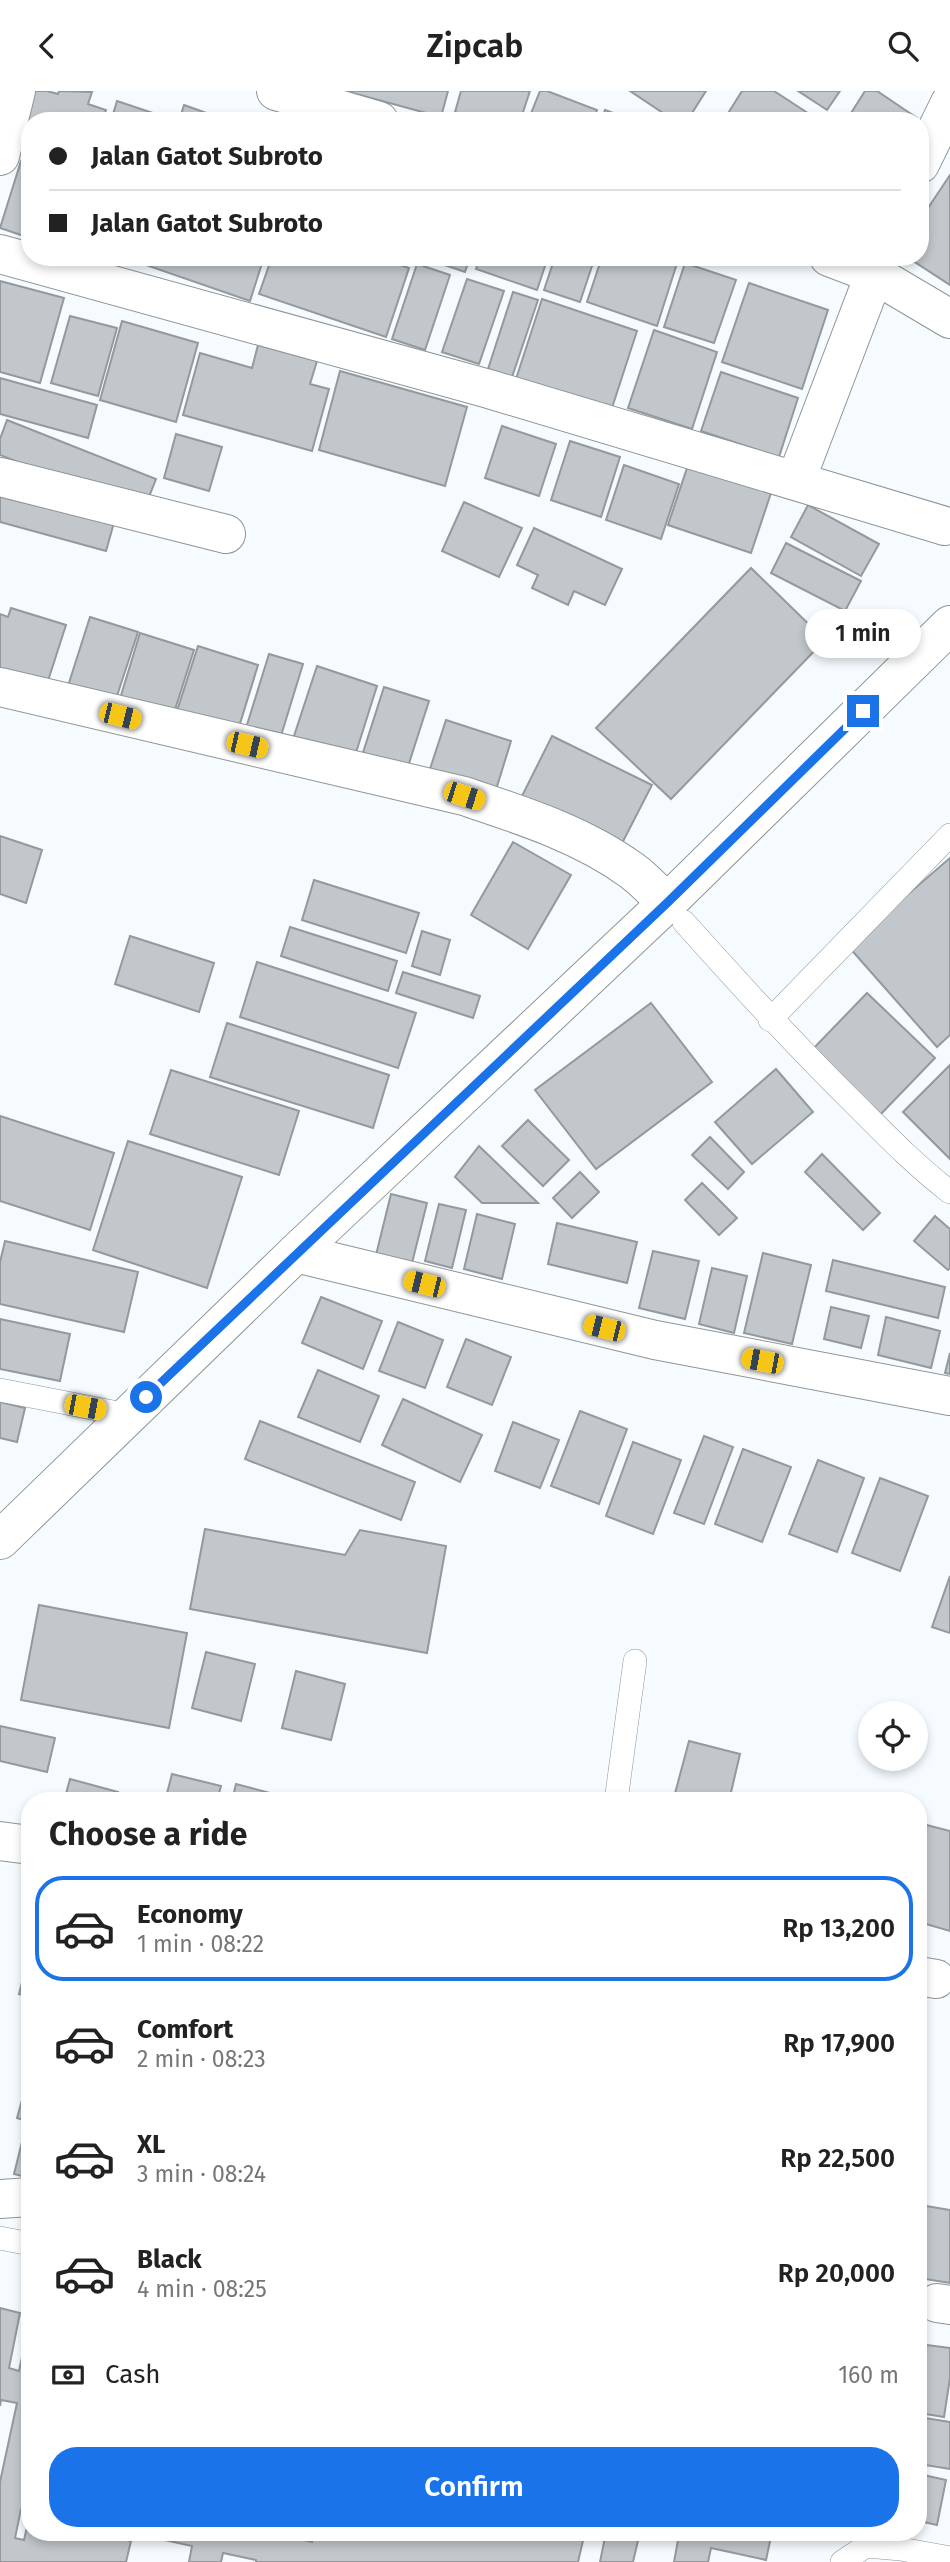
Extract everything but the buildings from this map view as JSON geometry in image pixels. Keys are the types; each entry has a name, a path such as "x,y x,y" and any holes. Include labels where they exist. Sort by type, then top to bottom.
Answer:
{"street":[{"path":"0,156 16,91"},
{"path":"276,91 348,112"},
{"path":"929,146 950,102 936,91"},
{"path":"0,254 21,260"},
{"path":"43,266 489,389 796,479 945,526"},
{"path":"796,479 877,266 950,319"},
{"path":"0,477 226,534"},
{"path":"0,1540 296,1253 674,910 946,633"},
{"path":"0,687 464,796 530,817 585,843 634,872 674,910"},
{"path":"296,1253 655,1340 950,1396"},
{"path":"0,1841 21,1844"},
{"path":"0,2199 21,2198"}],"lane":[{"path":"770,1020 950,835"},
{"path":"674,910 770,1020 908,1157 950,1192"},
{"path":"0,1390 128,1415"},
{"path":"618,1792 635,1661"},
{"path":"0,2238 21,2242"},
{"path":"842,2562 866,2546 901,2549 950,2559"}],"route":[{"path":"146,1397 667,903 863,711"}]}
